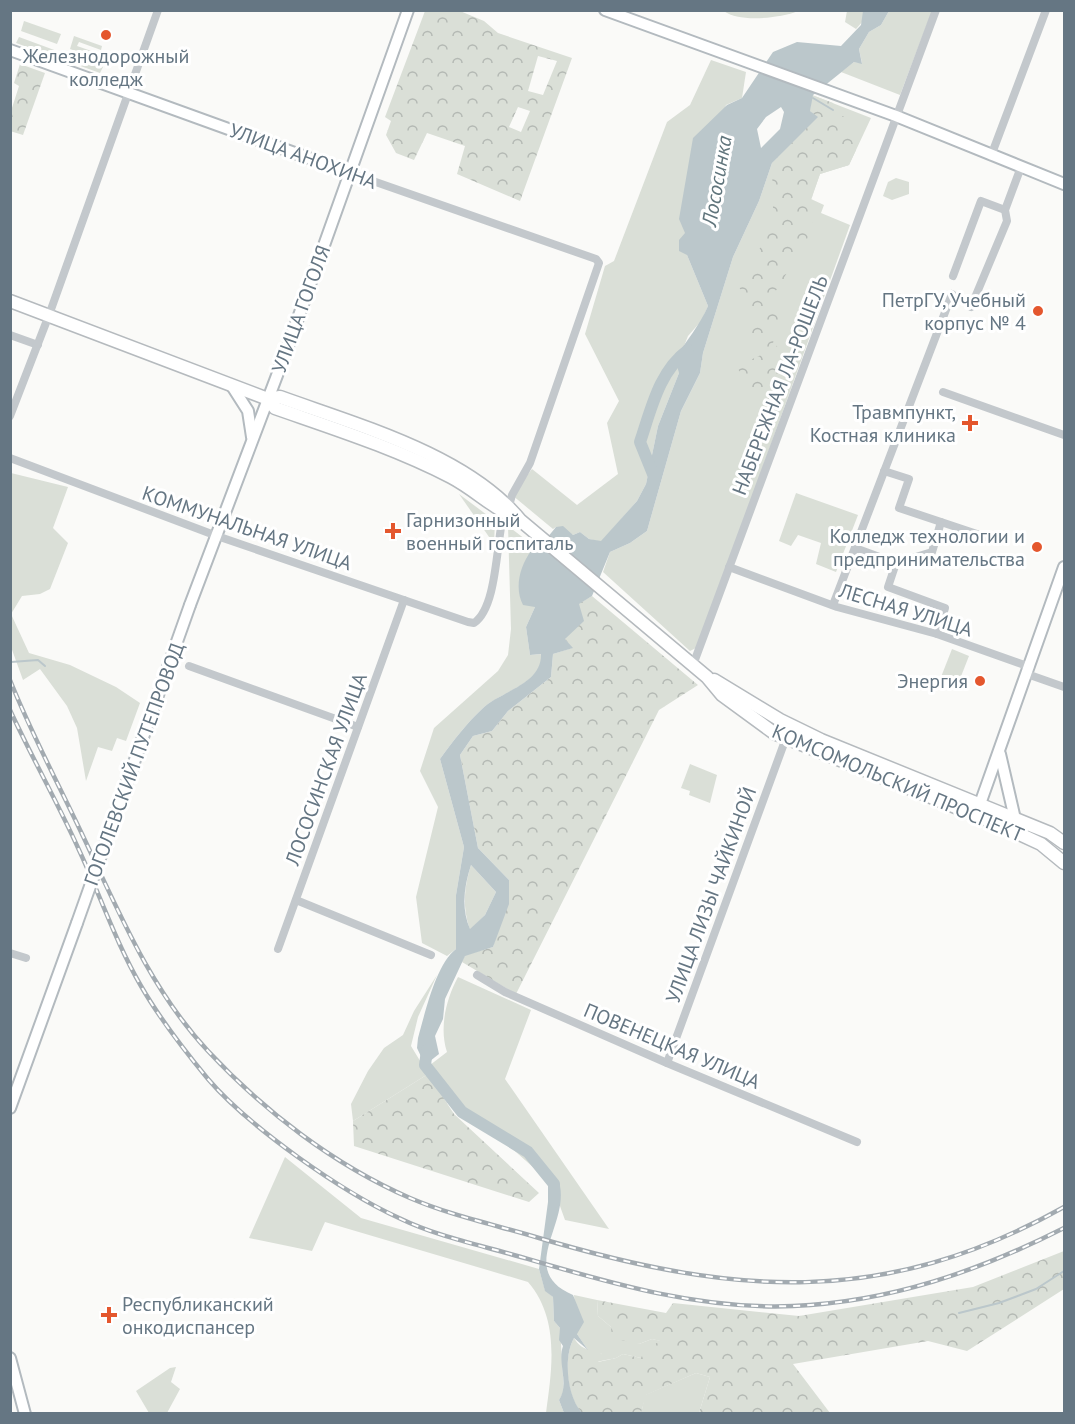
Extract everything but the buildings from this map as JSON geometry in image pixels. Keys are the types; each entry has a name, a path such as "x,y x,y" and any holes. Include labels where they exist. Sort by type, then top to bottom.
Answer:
{"main road":[{"name":"УЛИЦА ГОГОЛЯ","path":"190,605 253,441 408,10"},
{"path":"605,10 620,13 897,116 991,156 1065,184"},
{"name":"УЛИЦА АНОХИНА","path":"10,50 350,173"},
{"name":"КОМСОМОЛЬСКИЙ ПРОСПЕКТ","path":"10,301 268,399 280,397 411,447 457,470 673,648 707,677 722,695 978,809 1041,843 1065,863"},
{"path":"232,386 248,411 253,441"},
{"path":"978,809 1065,567"},
{"name":"ГОГОЛЕВСКИЙ ПУТЕПРОВОД","path":"10,1108 190,605"},
{"name":"КОМСОМОЛЬСКИЙ ПРОСПЕКТ","path":"752,710 786,738 978,809 1015,819 1050,833 1065,843"},
{"path":"999,753 1015,819"},
{"path":"10,1358 25,1413"}],"street":[{"path":"10,416 50,315 158,10"},
{"name":"НАБЕРЕЖНАЯ ЛА-РОШЕЛЬ","path":"693,665 936,10"},
{"path":"991,156 1046,10"},
{"path":"971,308 1007,221 1005,210 1021,167"},
{"name":"УЛИЦА АНОХИНА","path":"350,173 596,259 599,263 530,463 506,510"},
{"path":"953,276 981,201 1005,210"},
{"path":"833,605 952,294"},
{"path":"10,335 38,345"},
{"path":"943,392 1065,435"},
{"name":"КОММУНАЛЬНАЯ УЛИЦА","path":"10,458 217,536 474,623 482,614 496,571 506,510"},
{"path":"884,471 909,478 899,508 995,540"},
{"path":"855,548 896,563 932,552 941,522"},
{"path":"896,563 888,587 945,608 937,634"},
{"name":"ЛЕСНАЯ УЛИЦА","path":"729,567 833,605 937,634 1065,687"},
{"name":"ЛОСОСИНСКАЯ УЛИЦА","path":"279,949 404,600"},
{"path":"189,666 358,727"},
{"name":"УЛИЦА ЛИЗЫ ЧАЙКИНОЙ","path":"667,1063 786,738"},
{"path":"296,900 431,955"},
{"path":"10,953 26,958"},
{"name":"ПОВЕНЕЦКАЯ УЛИЦА","path":"477,975 505,992 667,1063 857,1142"}],"green space":[{"path":"425,11 460,11 484,21 498,33 572,58 520,201 457,174 465,146 427,133 414,160 396,153 386,135 391,121 385,117","holes":["538,56 557,61 543,95 528,91","518,107 530,111 521,132 509,127"]},
{"path":"724,11 798,11 782,16 749,18 731,15"},
{"path":"847,11 863,11 863,21 856,29 845,22"},
{"path":"889,11 932,11 900,95 841,72 854,62 862,63 859,49 869,32 881,25"},
{"path":"24,21 61,34 57,44 21,31"},
{"path":"74,36 102,46 101,50 79,42 77,46 106,56 104,61 70,49"},
{"path":"19,37 57,51 55,57 16,43"},
{"path":"61,51 103,67 100,73 58,58"},
{"path":"711,60 746,72 742,98 726,105 685,233 687,255 708,306 702,320 688,336 678,361 679,373 658,426 646,484 637,501 601,542 589,539 580,532 573,535 556,527 553,529 512,495 532,469 577,505 618,474 607,423 619,401 585,334 605,266 614,261 667,122 690,105"},
{"path":"20,64 45,73 23,135 10,131 11,111 19,86 14,83"},
{"path":"812,95 871,118 849,165 820,174 811,199 824,205 821,213 850,225 698,647 690,651 603,572 610,552 630,543 647,531 681,411 700,373 703,353 733,257 759,201 772,163 817,117 810,111"},
{"path":"812,95 833,103 836,114 854,120 849,133 856,150 849,165 820,174 811,200 814,217 806,243 785,276 797,291 780,287 769,296 782,314 773,343 795,362 783,392 758,405 747,390 737,366 761,355 746,336 754,313 739,287 757,257 773,208 772,163 817,117 810,111"},
{"path":"896,178 909,182 909,194 892,200 883,196 888,182"},
{"path":"11,473 68,487 53,528 68,543 50,589 40,594 22,596 11,614"},
{"path":"796,493 858,515 836,572 816,564 821,543 798,535 791,546 779,541"},
{"path":"459,494 495,521 494,544"},
{"path":"508,526 538,549 535,607 526,627 530,655 542,654 540,665 535,673 528,680 482,709 440,759 464,847 456,895 456,949 447,956 422,943 416,897 438,807 420,771 434,728 498,671 508,655 511,629"},
{"path":"592,596 698,685 659,710 516,994 462,962 465,955 493,947 509,880 478,848 460,755 473,736 492,731 508,711 551,677 553,654 572,648 565,639 578,604"},
{"path":"11,614 29,653 70,665 116,687 140,703 126,741 117,738 112,751 98,747 86,781 77,728 67,706 40,669 23,680 11,647"},
{"path":"952,649 969,656 958,684 941,677"},
{"path":"690,764 717,775 710,803 689,795 690,791 681,788"},
{"path":"471,865 496,892 485,915 470,930 465,897"},
{"path":"437,975 418,1017 411,1046 428,1074 353,1121 351,1104 368,1071 384,1048 403,1035 414,1011"},
{"path":"458,977 531,1010 505,1079 609,1229 565,1220 552,1184 466,1108 430,1065 447,1052 444,1033 445,1014"},
{"path":"428,1074 454,1114 539,1193 529,1202 354,1146 353,1121"},
{"path":"285,1157 361,1218 539,1269 545,1290 553,1297 554,1321 560,1328 564,1392 559,1400 564,1413 546,1413 551,1362 549,1328 538,1296 528,1282 325,1222 312,1251 249,1238"},
{"path":"1064,1251 1064,1289 967,1351 928,1341 793,1364 830,1413 699,1413 710,1377 696,1373 646,1395 641,1413 582,1413 572,1397 567,1366 574,1338 583,1347 595,1349 603,1355 598,1362 623,1354 641,1358 645,1350 660,1341 652,1339 639,1344 612,1338 611,1327 598,1316 597,1300 666,1313 673,1303 799,1316 973,1287"},
{"path":"574,1295 597,1300 598,1316 639,1344 652,1339 661,1341 641,1358 623,1354 616,1358 596,1362 602,1354 588,1350 577,1334"},
{"path":"176,1367 171,1382 180,1389 167,1413 149,1413 136,1391 170,1368"},
{"path":"696,1373 710,1377 699,1413 641,1414 645,1395"}],"water":[{"path":"863,11 889,11 881,25 869,32 859,49 862,64 854,62 813,95 810,111 818,117 772,163 759,201 733,257 703,353 700,373 681,411 647,531 630,543 610,552 592,596 579,604 584,621 565,639 573,648 553,654 551,677 508,711 492,731 473,736 460,755 478,848 509,880 509,904 493,947 465,956 445,999 443,1019 435,1036 439,1054 425,1065 417,1048 418,1038 437,977 449,956 456,949 456,895 464,847 440,759 482,709 528,680 539,665 541,654 530,655 526,627 535,607 523,605 519,592 521,570 531,551 538,549 556,527 563,526 573,535 580,532 589,539 601,541 637,501 646,484 658,426 679,373 675,359 708,306 687,255 679,251 679,240 685,233 679,219 693,138 727,105 742,98 773,52 797,42 841,46 861,25","holes":["781,107 784,112 780,129 761,148 757,129 766,117","471,865 496,892 485,915 470,929 465,914 464,897"]},
{"path":"560,1186 561,1201 546,1261 548,1273 557,1285 573,1295 584,1322 577,1334 588,1350 574,1338 568,1355 570,1387 582,1413 564,1413 559,1400 564,1381 561,1360 563,1346 559,1340 560,1328 554,1321 553,1297 545,1291 539,1269 550,1187"}],"waterway":[{"path":"813,98 833,110"},
{"name":"Лососинка","path":"655,479 640,442 652,404 663,380 678,359 688,350"},
{"path":"11,662 38,660 45,666"},
{"name":"Лососинка","path":"427,1050 425,1065 462,1112 528,1152 554,1184 554,1202"},
{"path":"959,1313 999,1303 1036,1289 1064,1271"}],"railway":[{"path":"10,680 122,920 152,975 187,1027 252,1095 276,1115 327,1153 382,1185 442,1210 610,1257 677,1272 742,1280 806,1282 869,1277 932,1263 997,1240 1064,1207"},
{"path":"10,710 71,832 132,970 181,1046 226,1098 271,1137 324,1175 376,1207 444,1236 622,1285 690,1299 758,1306 829,1303 899,1291 966,1271 1064,1228"}],"place":[{"name":"Железнодорожный колледж","path":"106,35"},
{"name":"ПетрГУ, Учебный корпус № 4","path":"1038,311"},
{"name":"Травмпункт, Костная клиника","path":"970,423"},
{"name":"Гарнизонный военный госпиталь","path":"393,531"},
{"name":"Колледж технологии и предпринимательства","path":"1037,547"},
{"name":"Энергия","path":"980,681"},
{"name":"Республиканский онкодиспансер","path":"109,1315"}]}
